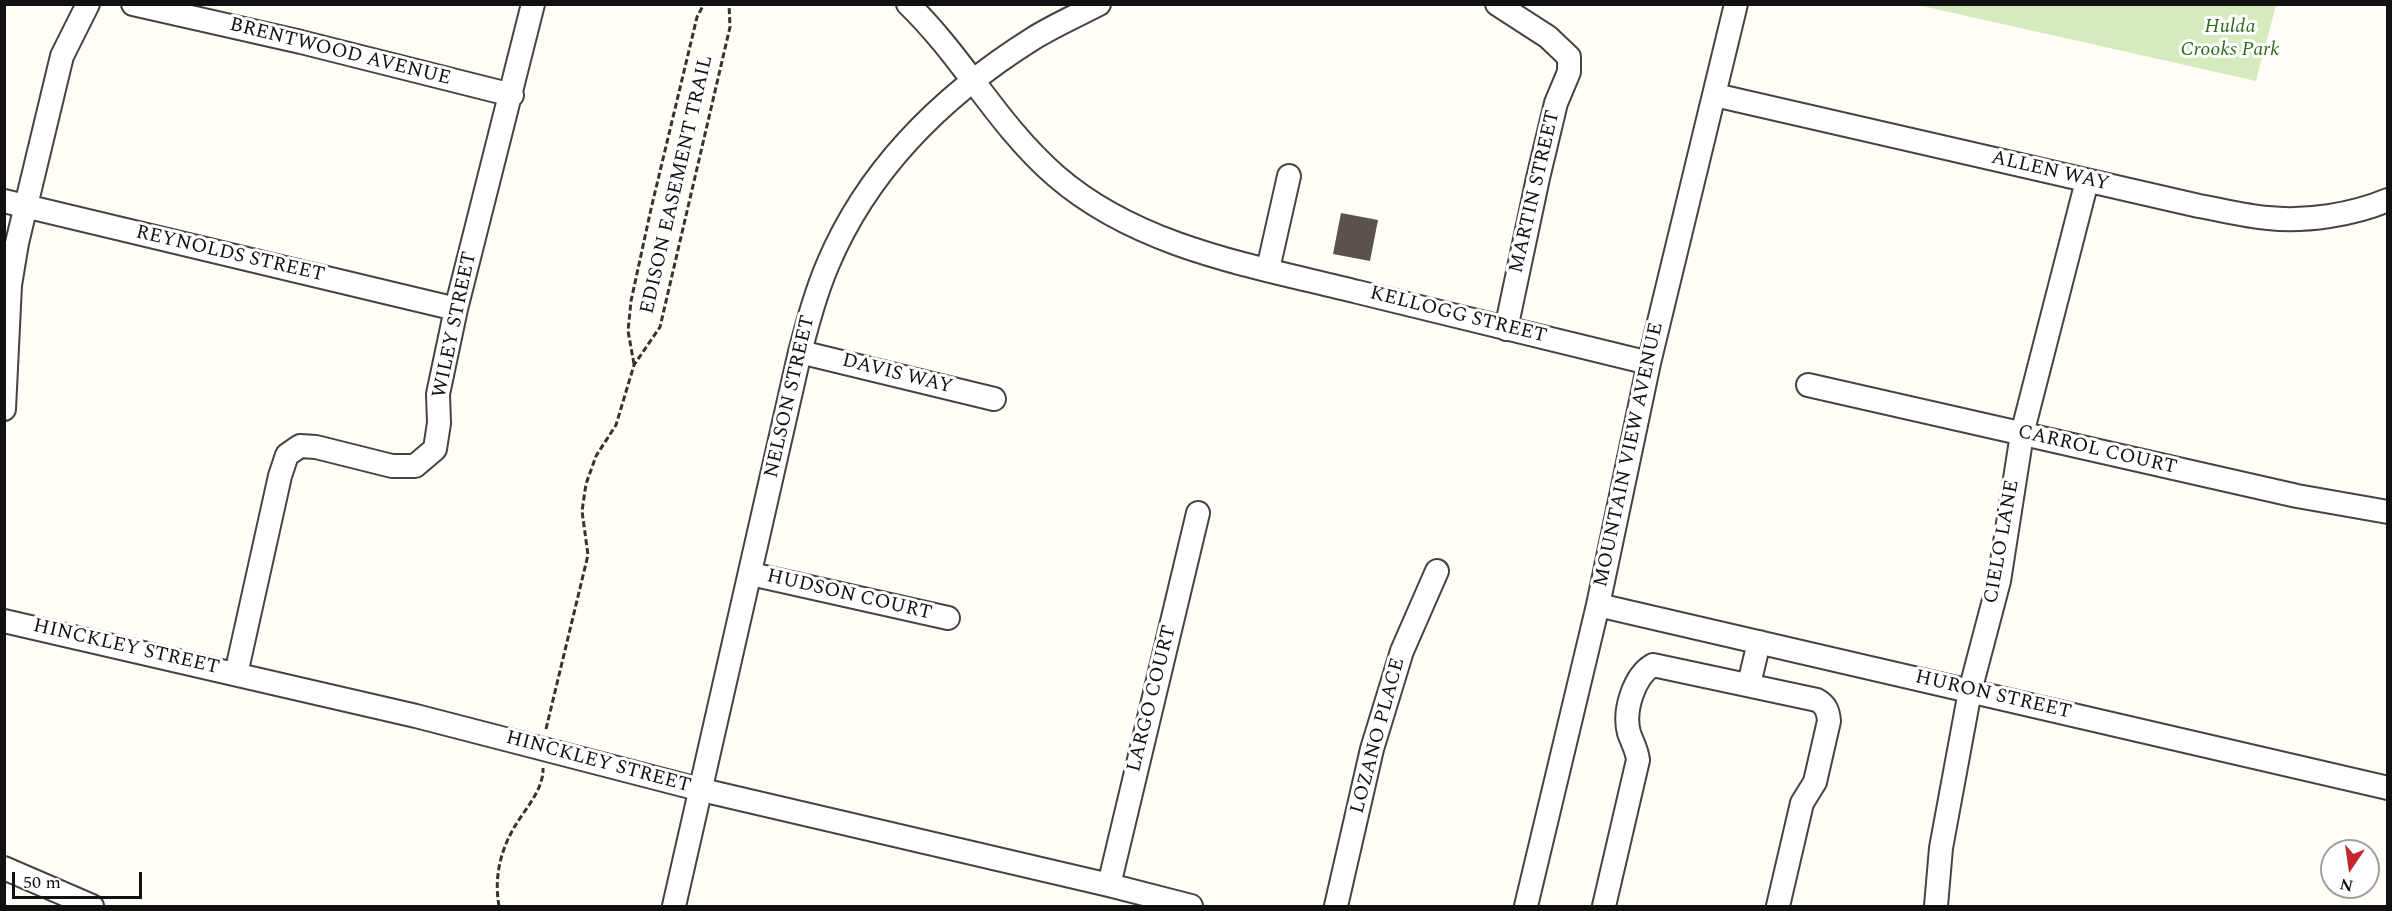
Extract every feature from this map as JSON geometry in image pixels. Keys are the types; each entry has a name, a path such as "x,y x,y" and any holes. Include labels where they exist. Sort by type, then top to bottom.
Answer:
{"street":[{"path":"4,409 15,204 62,56 88,4"},
{"name":"BRENTWOOD AVENUE","path":"133,4 301,42 512,95"},
{"name":"WILEY STREET","path":"236,674 280,476 287,456 300,446 316,447 392,466 415,466 435,449 439,423 438,394 456,309 512,95 533,4"},
{"name":"KELLOGG STREET","path":"908,4 932,27 1003,123 1056,176 1097,207 1147,233 1268,269 1649,363"},
{"name":"NELSON STREET","path":"674,906 800,352 812,306 828,264 859,205 890,159 928,119 971,80 1036,37 1099,4"},
{"name":"MARTIN STREET","path":"1497,4 1548,38 1569,57 1569,72 1557,103 1541,167 1506,329"},
{"name":"MOUNTAIN VIEW AVENUE","path":"1526,906 1598,605 1649,363 1736,4"},
{"name":"ALLEN WAY","path":"1715,95 2087,181 2269,219 2305,218 2369,208 2388,200"},
{"path":"1268,269 1289,176"},
{"name":"CIELO LANE","path":"1936,906 1941,848 1970,691 1999,581 2022,434 2087,181"},
{"name":"REYNOLDS STREET","path":"15,204 456,309"},
{"name":"DAVIS WAY","path":"800,352 993,399"},
{"name":"CARROL COURT","path":"1808,385 2297,496 2388,512"},
{"name":"LARGO COURT","path":"1109,885 1198,513"},
{"name":"LOZANO PLACE","path":"1336,906 1372,749 1385,705 1402,651 1437,571"},
{"name":"HUDSON COURT","path":"751,574 948,618"},
{"name":"HURON STREET","path":"1598,605 2388,788"},
{"name":"HINCKLEY STREET","path":"4,621 236,674 702,790 1191,906"},
{"path":"1749,684 1759,642"},
{"path":"1604,906 1638,760 1637,751 1628,730 1629,713 1638,678 1653,665 1817,700 1828,712 1829,721 1815,782 1802,803 1778,906"},
{"path":"4,868 92,906"}],"path":[{"name":"EDISON EASEMENT TRAIL","path":"634,364 628,332 631,301 697,17 704,4"},
{"name":"EDISON EASEMENT TRAIL","path":"499,906 496,889 504,848 540,783 543,773 541,749 588,555 582,511 586,484 596,456 616,425 634,364 660,327 730,27 729,4"}],"green space":[{"name":"Hulda Crooks Park","path":"2276,4 2256,81 1918,5"}],"building":[{"path":"1341,213 1378,220 1370,261 1333,254"}]}
